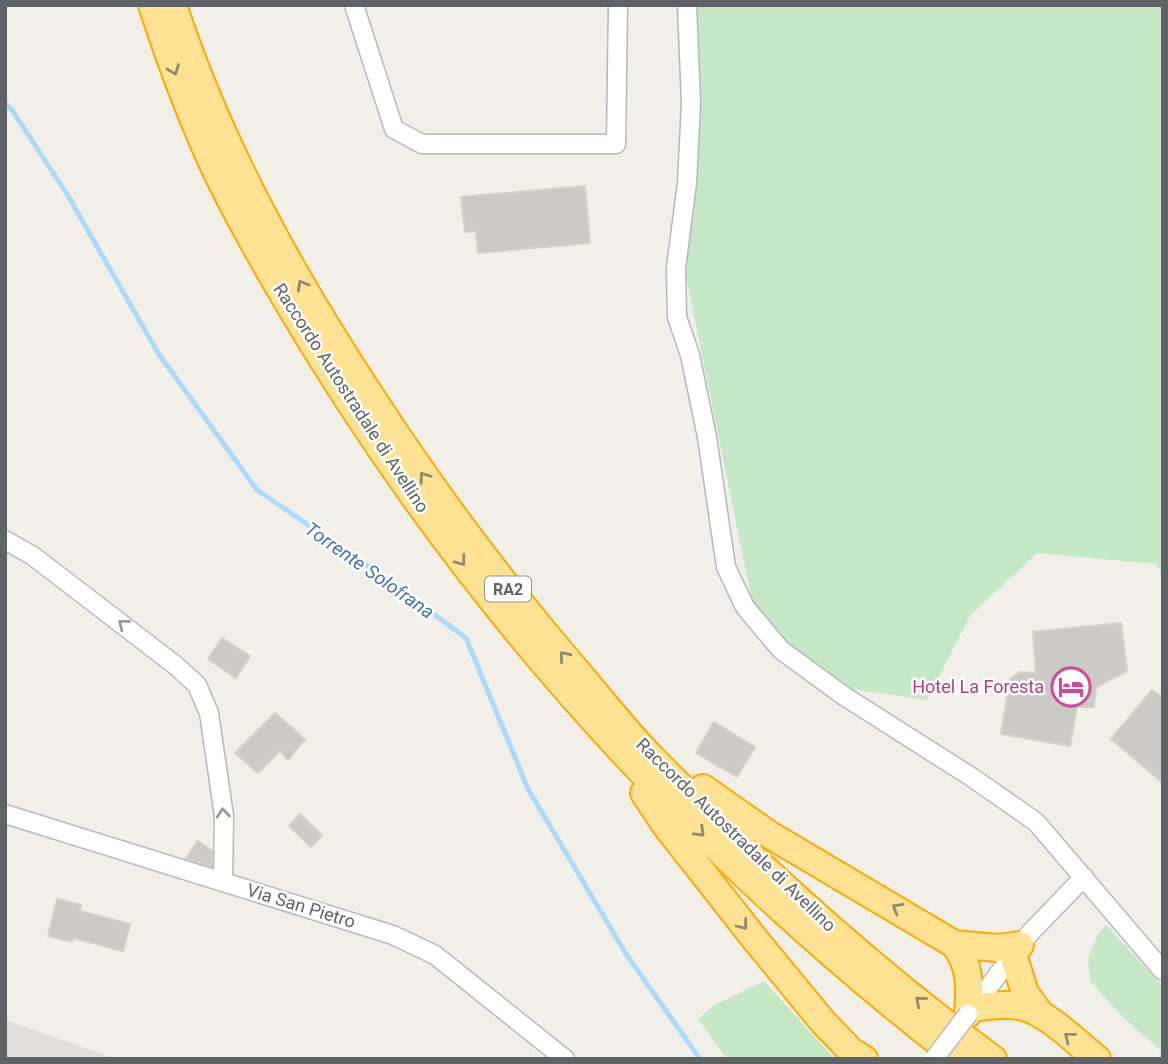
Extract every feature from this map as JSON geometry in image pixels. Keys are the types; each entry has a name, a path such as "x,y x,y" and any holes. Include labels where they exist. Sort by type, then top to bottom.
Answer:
{"highway":[{"name":"Raccordo Autostradale di Avellino","path":"152,5 191,113 218,174 262,258 318,352 392,468 431,523 540,660 649,782 794,920 960,1059"},
{"name":"Raccordo Autostradale di Avellino","path":"173,5 203,90 232,155 274,237 341,351 418,468 486,561 650,756 837,932 993,1059"},
{"path":"594,691 695,781 740,816 954,944 964,956 970,983 970,1011 1009,1006 1024,1007 1041,1015 1097,1059"},
{"path":"601,731 666,826 746,928 823,1023 856,1056"},
{"path":"954,944 1017,950 1025,993 1041,1015"}],"street":[{"path":"354,5 394,129 422,144 616,144 618,5"},
{"path":"687,5 691,103 687,183 676,268 677,317 690,355 707,437 726,567 745,607 781,650 844,696 973,778 1036,822 1163,971"},
{"path":"5,540 53,571 197,685 209,713 224,816 223,881"},
{"name":"Via San Pietro","path":"5,814 393,935 435,955 565,1059"},
{"path":"934,1059 1017,950 1084,877"}],"shaded area":[{"path":"5,1020 117,1059 5,1059"}],"green space":[{"path":"691,5 1163,5 1163,574 1155,564 1037,553 970,616 927,700 837,687 758,631 680,246"},
{"path":"1106,925 1163,987 1163,1053 1122,1016 1090,981 1088,958 1097,936"},
{"path":"764,981 834,1059 727,1059 698,1019 713,1006"}],"building":[{"path":"585,186 590,243 478,253 476,231 465,232 461,197"},
{"path":"1121,623 1127,671 1096,687 1094,707 1077,707 1070,746 1001,734 1010,679 1020,672 1036,673 1033,632"},
{"path":"222,638 250,656 236,678 208,659"},
{"path":"1152,690 1163,698 1163,783 1111,739"},
{"path":"275,713 305,739 288,760 280,751 258,773 235,753"},
{"path":"714,722 755,747 737,777 696,753"},
{"path":"300,814 322,835 311,847 289,826"},
{"path":"198,841 212,851 212,867 186,858"},
{"path":"57,899 81,905 80,911 130,924 123,951 73,938 72,942 48,936"}],"waterway":[{"name":"Torrente Solofrana","path":"5,103 67,194 158,353 257,490 383,576 466,638 528,789 626,954 700,1059"}],"place":[{"name":"Hotel La Foresta","path":"1071,687"}]}
